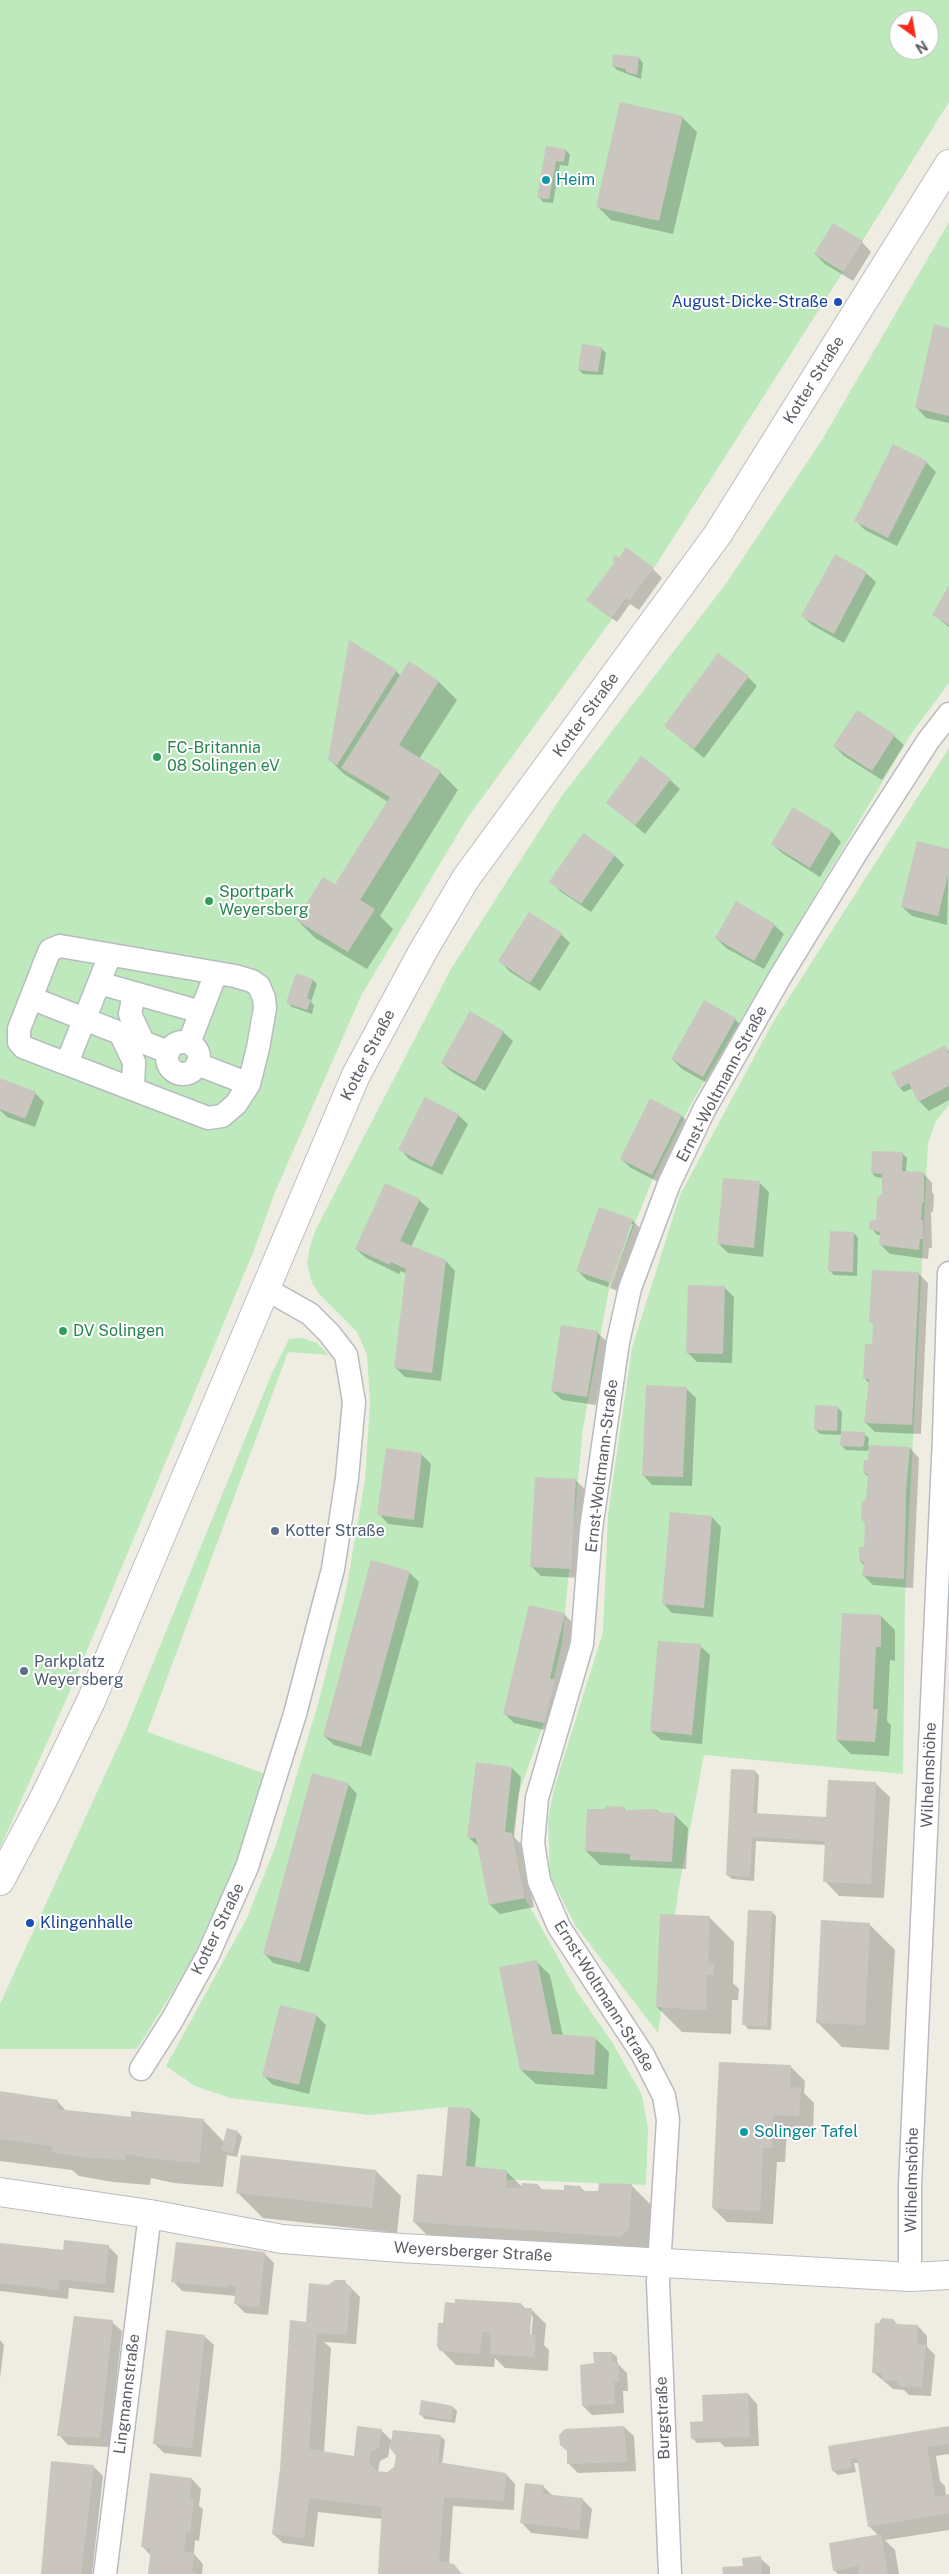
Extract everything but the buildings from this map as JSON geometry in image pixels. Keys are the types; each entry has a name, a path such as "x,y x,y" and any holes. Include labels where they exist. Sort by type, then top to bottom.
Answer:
{"street":[{"name":"Kotter Straße","path":"0,1881 44,1798 91,1701 356,1075 423,951 466,878 718,534 949,164"},
{"name":"Ernst-Woltmann-Straße","path":"659,2262 668,2120 664,2096 642,2055 559,1927 540,1881 533,1843 538,1798 582,1644 591,1529 618,1342 633,1280 669,1184 704,1110 780,977 856,853 928,741 949,714"},
{"path":"55,947 216,973 252,980 262,992 265,1008 249,1084 229,1111 215,1118 208,1118 23,1047 19,1042 19,1030 46,957 55,947"},
{"path":"67,1064 110,955"},
{"path":"189,1043 216,973"},
{"path":"99,983 201,1012"},
{"path":"134,993 130,1014 143,1042"},
{"path":"31,998 168,1052"},
{"path":"120,1032 134,1062 133,1089"},
{"path":"180,1042 189,1043 198,1054 198,1064 191,1072 177,1073 167,1061 168,1052 180,1042"},
{"path":"198,1064 249,1084"},
{"path":"164,1101 177,1073"},
{"name":"Wilhelmshöhe","path":"910,2276 910,2185 944,1437 949,1273"},
{"name":"Kotter Straße","path":"141,2069 172,2020 208,1955 248,1867 295,1714 334,1562 347,1478 354,1402 346,1355 329,1332 310,1314 266,1289"},
{"name":"Weyersberger Straße","path":"0,2192 150,2214 282,2239 910,2276 949,2275"},
{"name":"Lingmannstraße","path":"105,2574 150,2214"},
{"name":"Burgstraße","path":"659,2262 670,2574"}],"green space":[{"name":"Sportpark Weyersberg","path":"0,0 949,0 949,102 654,568 629,601 626,600 466,820 361,996 275,1192 252,1255 70,1691 0,1848"},
{"path":"949,222 949,683 911,734 692,1102 651,1183 609,1289 583,1428 562,1643 544,1723 518,1795 513,1835 525,1898 577,1992 612,2042 642,2095 648,2129 646,2185 465,2178 448,2107 369,2115 231,2098 195,2086 166,2066 247,1918 276,1845 320,1697 346,1591 365,1480 370,1403 367,1355 357,1332 320,1295 312,1283 307,1263 310,1246 316,1229 451,969 561,797 725,585 822,440"},
{"path":"949,748 949,1105 936,1121 928,1143 905,1598 903,1774 704,1755 679,1887 658,2033 575,1925 550,1875 548,1819 554,1789 603,1632 608,1515 632,1348 680,1195 772,1024"},
{"path":"303,1338 317,1343 329,1355 288,1352 147,1732 266,1774 245,1847 189,1965 137,2049 0,2049 0,2004 126,1729 272,1373 289,1339"}],"place":[{"name":"Heim","path":"546,180"},
{"name":"August-Dicke-Straße","path":"838,302"},
{"name":"FC-Britannia 08 Solingen eV","path":"157,757"},
{"name":"Sportpark Weyersberg","path":"209,901"},
{"name":"DV Solingen","path":"63,1331"},
{"name":"Kotter Straße","path":"275,1531"},
{"name":"Parkplatz Weyersberg","path":"24,1671"},
{"name":"Klingenhalle","path":"30,1923"},
{"name":"Solinger Tafel","path":"744,2132"}]}
